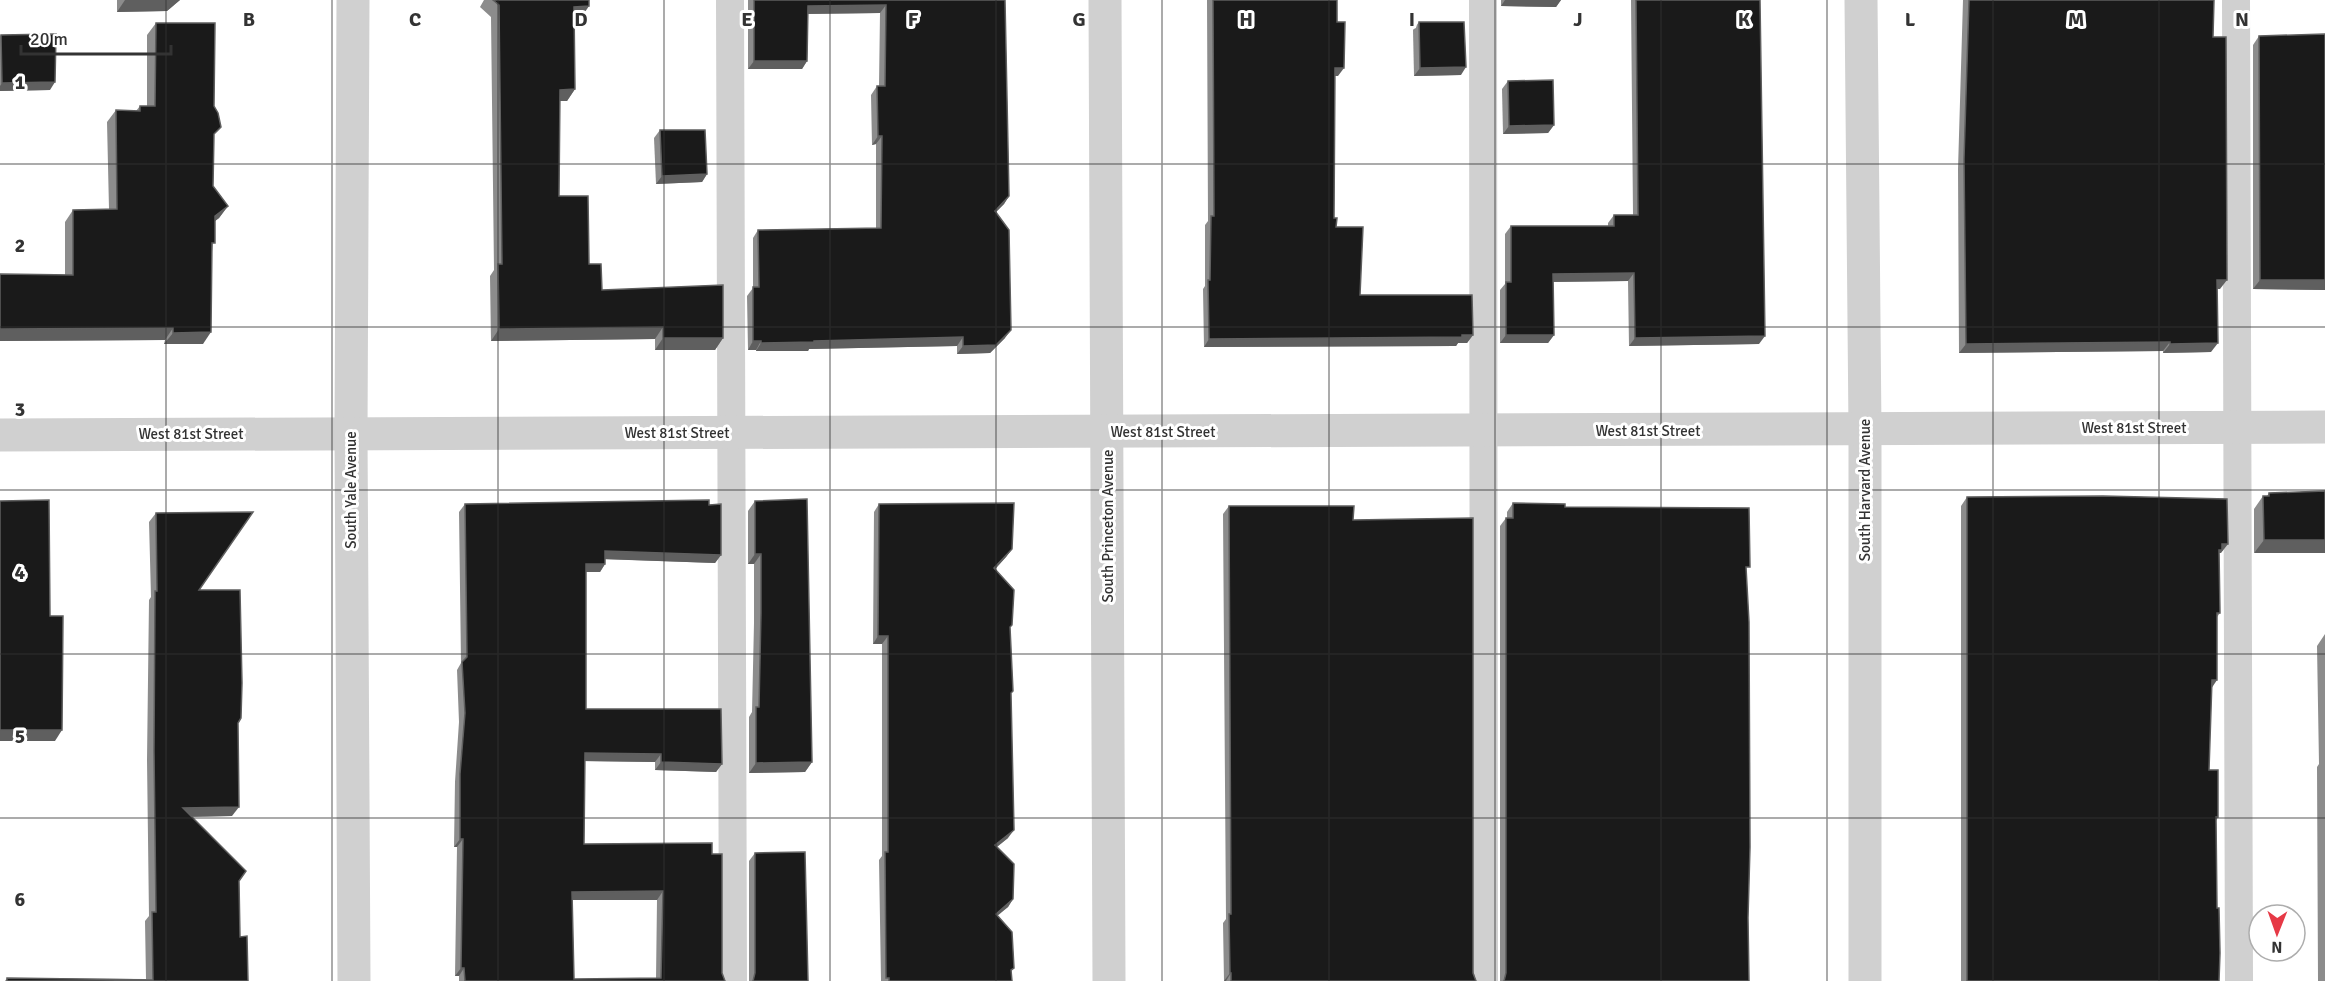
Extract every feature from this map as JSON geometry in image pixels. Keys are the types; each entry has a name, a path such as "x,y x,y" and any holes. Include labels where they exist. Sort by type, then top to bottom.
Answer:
{"street":[{"name":"South Yale Avenue","path":"353,0 351,433 354,981"},
{"name":"South Princeton Avenue","path":"1105,0 1109,981"},
{"name":"South Harvard Avenue","path":"1861,0 1865,430 1865,981"},
{"name":"West 81st Street","path":"0,435 2325,428"}],"lane":[{"path":"730,0 733,981"},
{"path":"1483,0 1484,981"},
{"path":"2236,0 2239,981"}],"building":[{"path":"493,0 589,0 589,6 574,7 575,89 560,90 559,196 588,196 589,264 601,264 602,290 723,285 723,338 663,338 663,327 499,329 498,264 502,264 499,5"},
{"path":"754,0 1005,0 1009,196 995,211 1009,230 1011,330 996,345 963,346 963,337 814,342 761,343 761,341 753,341 753,287 759,287 758,230 881,228 882,136 878,136 877,86 885,86 886,5 808,6 807,61 754,61"},
{"path":"1213,0 1337,0 1337,22 1345,22 1344,68 1335,68 1334,218 1337,218 1336,227 1363,227 1360,295 1472,295 1473,335 1462,335 1462,337 1209,339 1208,280 1210,280 1211,216 1214,216"},
{"path":"1636,0 1760,0 1765,336 1635,338 1634,273 1553,274 1554,335 1506,335 1506,282 1511,282 1511,226 1614,226 1614,215 1638,215"},
{"path":"1969,0 2214,0 2213,37 2226,37 2227,280 2217,280 2218,343 1966,344 1964,159"},
{"path":"1419,22 1464,22 1466,67 1420,68"},
{"path":"156,23 215,23 214,106 221,127 214,134 213,186 228,206 215,216 215,243 212,243 211,332 173,333 173,328 0,329 0,274 73,275 73,210 117,209 116,110 140,111 140,106 155,106"},
{"path":"56,34 55,82 2,83 1,35"},
{"path":"2325,34 2325,280 2260,280 2259,36"},
{"path":"1553,80 1554,125 1509,126 1508,81"},
{"path":"660,130 705,130 707,174 662,176"},
{"path":"2325,491 2325,540 2264,540 2263,496 2269,496 2269,493"},
{"path":"2103,496 2227,499 2228,544 2222,544 2222,550 2219,550 2220,613 2217,613 2217,680 2212,680 2209,770 2218,770 2218,817 2216,817 2219,981 1967,981 1967,497"},
{"path":"807,499 812,762 756,763 761,554 755,554 755,501"},
{"path":"49,500 50,616 63,616 62,730 0,730 0,501"},
{"path":"709,500 709,505 721,504 721,555 605,551 605,564 586,564 586,709 721,709 722,764 661,762 661,754 585,753 584,844 712,843 712,854 722,854 722,973 725,981 465,981 464,968 461,968 463,839 460,839 460,774 465,713 462,662 467,657 465,504","holes":["663,891 661,978 574,979 572,892"]},
{"path":"1014,503 1012,549 994,568 1014,590 1010,627 1014,830 995,845 1014,864 1013,899 996,914 1012,932 1014,968 1011,970 1012,981 889,981 889,978 886,978 885,852 888,852 888,636 878,636 879,504"},
{"path":"1513,503 1565,504 1565,507 1749,508 1750,567 1746,567 1749,622 1749,981 1504,981 1506,973 1506,518 1513,518"},
{"path":"1229,506 1354,506 1353,520 1473,518 1473,973 1476,981 1231,981"},
{"path":"253,512 199,590 240,590 242,683 241,718 238,723 239,807 183,808 246,871 239,881 240,937 247,936 248,981 7,981 7,978 153,980 152,912 156,912 154,751 156,513"},
{"path":"805,852 808,981 753,981 755,973 755,853"}]}
